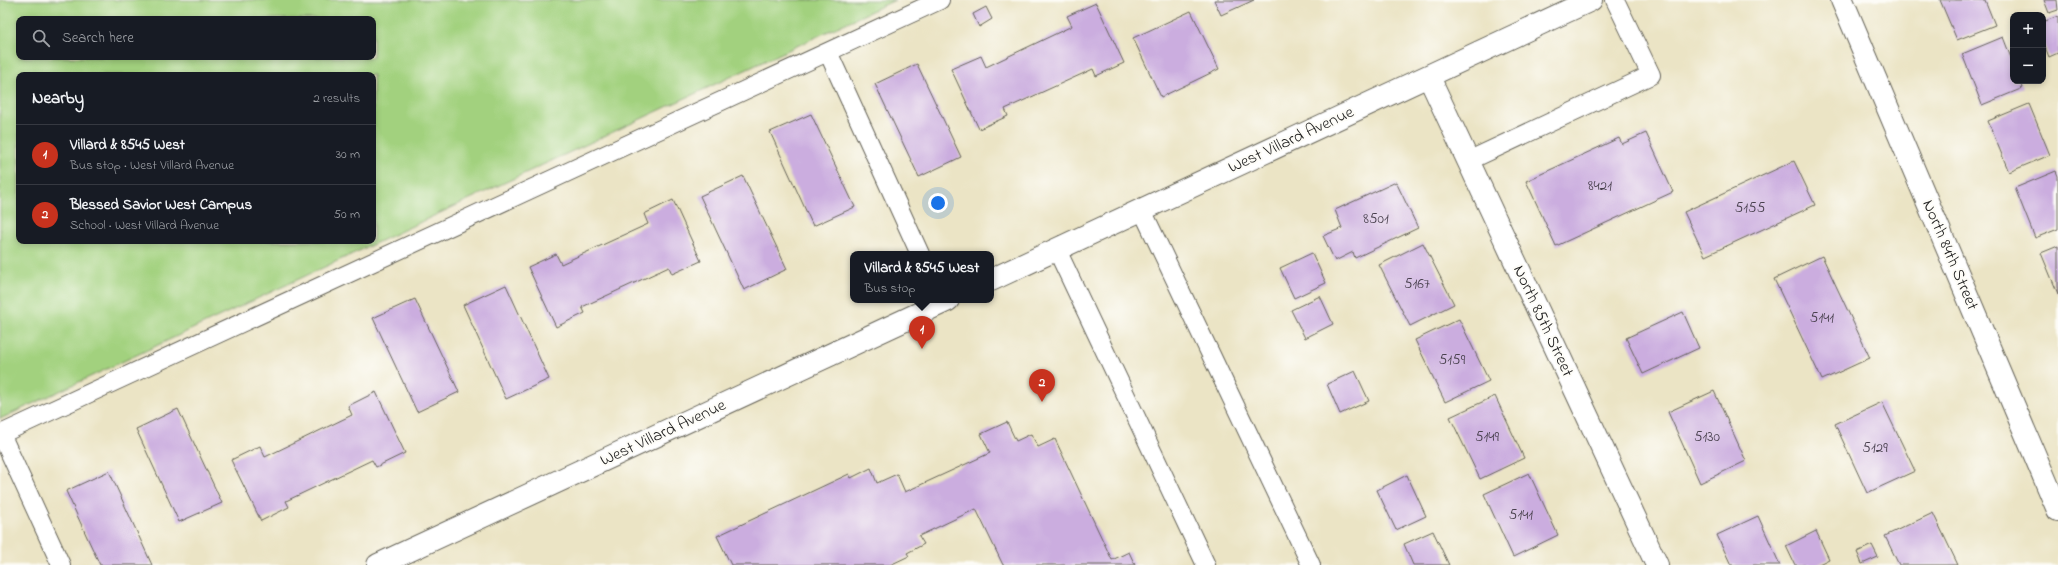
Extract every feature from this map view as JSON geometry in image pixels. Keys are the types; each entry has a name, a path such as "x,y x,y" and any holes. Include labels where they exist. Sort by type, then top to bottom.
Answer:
{"street":[{"name":"West Villard Avenue","path":"994,279 1429,77 1591,0"},
{"name":"North 84th Street","path":"1842,0 2058,510"},
{"name":"North 85th Street","path":"1429,77 1657,565"},
{"name":"West Villard Avenue","path":"378,565 940,303"}],"lane":[{"path":"61,565 1,434 940,0"},
{"path":"1468,161 1651,75 1615,0"},
{"path":"828,52 919,251"},
{"path":"1142,210 1311,565"},
{"path":"1057,250 1206,565"}],"green space":[{"path":"0,0 895,0 376,243 376,72 16,72 16,244 374,244 0,419"}],"building":[{"path":"1214,0 1254,0 1221,15"},
{"path":"1940,0 1985,0 1995,25 1957,40"},
{"path":"2044,0 2057,0 2058,10 2049,13"},
{"path":"1096,3 1124,63 1096,76 1093,69 1005,109 1008,116 979,129 951,69 981,56 986,67 1072,26 1067,16"},
{"path":"986,7 992,19 979,27 973,14"},
{"path":"1191,11 1219,69 1161,97 1133,38"},
{"path":"2058,16 2058,53 2049,57 2046,50 2046,21"},
{"path":"2003,37 2010,55 2010,84 2021,84 2023,88 1982,105 1962,54"},
{"path":"917,64 961,157 919,177 875,84"},
{"path":"2029,104 2050,155 2009,172 1988,121"},
{"path":"811,114 855,207 813,226 770,132"},
{"path":"1646,133 1673,192 1556,246 1526,181 1619,138 1622,144"},
{"path":"1794,161 1815,205 1705,256 1684,212"},
{"path":"2056,171 2058,176 2058,229 2035,238 2015,188"},
{"path":"743,176 787,269 744,290 700,196"},
{"path":"1396,182 1418,228 1355,258 1353,252 1335,261 1323,236 1342,228 1335,210"},
{"path":"673,200 701,261 672,274 669,267 582,307 585,313 556,327 528,267 556,254 561,264 648,224 644,214"},
{"path":"1423,243 1454,304 1410,326 1379,265"},
{"path":"2058,246 2058,294 2041,253"},
{"path":"1312,253 1326,283 1294,298 1280,268"},
{"path":"1822,256 1870,358 1822,380 1774,279"},
{"path":"506,285 549,379 506,399 463,305"},
{"path":"1320,296 1333,324 1305,338 1291,310"},
{"path":"415,299 459,392 417,412 373,318"},
{"path":"1683,312 1699,348 1643,374 1626,338"},
{"path":"1459,319 1489,381 1445,402 1415,340"},
{"path":"1355,371 1369,401 1340,414 1327,384"},
{"path":"1714,391 1746,461 1700,483 1668,412"},
{"path":"376,392 405,453 376,467 372,460 286,501 289,507 261,521 231,460 260,446 265,457 352,415 348,406"},
{"path":"1495,396 1524,458 1480,479 1450,417"},
{"path":"1882,402 1915,471 1867,493 1835,424"},
{"path":"178,409 222,503 179,522 136,429"},
{"path":"1007,422 1016,441 1031,434 1038,447 1055,439 1112,560 1129,552 1135,565 1003,565 976,509 919,536 924,544 907,553 909,556 890,565 731,565 717,536 849,474 851,478 871,468 877,483 897,474 905,492 990,453 981,434"},
{"path":"109,471 152,565 100,565 87,537 66,491"},
{"path":"1529,473 1558,535 1513,557 1484,494"},
{"path":"1407,475 1426,516 1396,530 1377,490"},
{"path":"1933,513 1958,565 1899,565 1885,536"},
{"path":"1758,516 1780,565 1731,565 1717,535"},
{"path":"1433,531 1449,565 1413,565 1404,544"},
{"path":"1816,531 1829,559 1817,565 1795,565 1786,546"},
{"path":"1872,545 1878,557 1862,564 1857,552"}],"place":[{"name":"Villard & 8545 West","path":"922,349"},
{"name":"Blessed Savior West Campus","path":"1042,402"}]}
